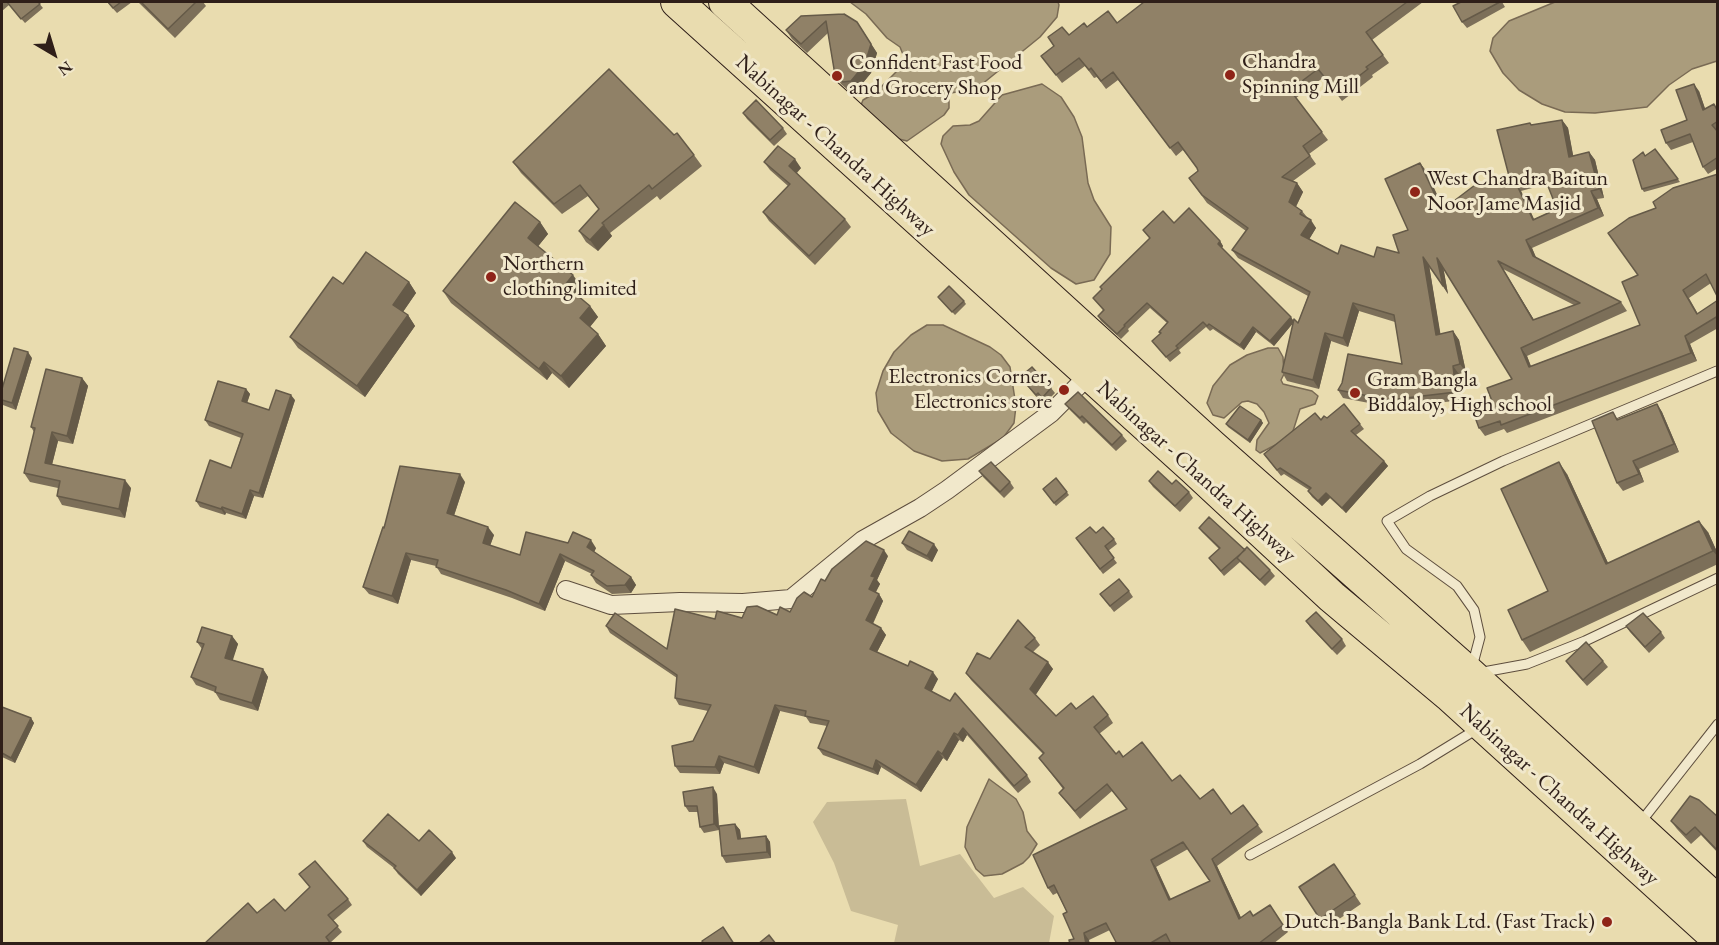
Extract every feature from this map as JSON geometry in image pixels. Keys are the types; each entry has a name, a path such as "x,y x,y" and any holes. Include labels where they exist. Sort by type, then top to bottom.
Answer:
{"highway":[{"name":"Nabinagar - Chandra Highway","path":"677,2 1332,597 1449,695 1718,939"},
{"name":"Nabinagar - Chandra Highway","path":"725,2 1212,446 1470,674 1718,902"}],"street":[{"path":"566,590 611,605 680,602 743,603 790,598 863,540 947,490 1051,412 1089,375"}],"lane":[{"path":"1717,372 1503,461 1430,496 1387,521 1406,549 1457,586 1474,610 1480,637 1470,674 1527,664 1585,640 1718,578"},
{"path":"1636,827 1718,723"},
{"path":"1250,855 1420,765 1482,726"}],"shaded area":[{"path":"850,2 1058,2 1059,5 1057,17 1040,37 969,93 962,91 951,93 949,108 944,115 907,141 895,138 861,105 863,100 875,93 902,66 904,57 900,47 887,38 866,14"},
{"path":"1555,2 1717,2 1717,61 1692,69 1669,85 1647,107 1595,113 1565,112 1542,104 1519,90 1503,73 1490,51 1493,38 1509,21"},
{"path":"1042,84 1061,97 1074,117 1082,137 1088,183 1094,200 1111,227 1110,254 1094,280 1076,284 1051,268 969,195 954,172 941,144 943,136 953,126 970,125 979,121 1002,95"},
{"path":"927,325 943,325 990,347 1001,355 1010,367 1016,406 1014,423 1003,438 968,459 942,461 914,451 891,433 878,411 876,393 883,371 894,352 911,335"},
{"path":"1268,348 1278,348 1283,357 1284,374 1281,380 1283,384 1312,391 1318,396 1315,404 1300,409 1293,431 1283,441 1260,453 1256,450 1257,440 1269,423 1257,404 1242,402 1224,418 1213,415 1207,403 1213,386 1230,365 1247,355"},
{"path":"989,779 1016,799 1023,812 1027,831 1037,844 1023,863 1002,874 984,876 976,869 965,847 967,827"},
{"path":"906,799 920,866 960,854 994,898 1023,887 1054,916 1049,943 894,943 898,925 851,911 834,863 813,822 827,802"}],"building":[{"path":"7,2 38,2 40,4 21,19"},
{"path":"108,2 121,2 113,8"},
{"path":"141,2 196,2 168,29"},
{"path":"1144,2 1407,2 1366,32 1383,55 1337,93 1318,69 1290,90 1322,132 1303,146 1310,156 1282,177 1297,183 1289,202 1302,211 1300,214 1311,220 1301,235 1338,254 1341,245 1374,257 1377,247 1399,253 1393,235 1408,230 1385,179 1420,163 1442,210 1479,182 1484,187 1509,176 1497,130 1530,123 1531,125 1562,120 1569,157 1589,152 1599,189 1591,191 1598,208 1526,240 1533,256 1621,302 1521,348 1529,367 1640,325 1622,282 1638,275 1608,233 1629,218 1656,208 1653,202 1673,188 1718,174 1718,298 1706,274 1683,290 1697,314 1718,300 1718,316 1685,336 1691,353 1501,425 1500,421 1479,428 1472,409 1492,401 1487,388 1512,379 1437,258 1443,286 1423,257 1436,335 1453,331 1460,364 1453,366 1456,392 1389,400 1338,390 1342,383 1348,354 1402,364 1394,315 1353,303 1343,338 1325,333 1313,380 1282,372 1294,319 1298,323 1310,292 1232,250 1248,228 1202,195 1189,178 1198,171 1197,168 1178,142 1170,148 1113,72 1101,81 1079,58 1056,75 1041,56 1054,46 1048,37 1062,27 1069,35 1084,23 1087,27 1108,11 1117,23","holes":["1544,176 1557,209 1533,220 1516,183","1498,261 1580,303 1533,320"]},
{"path":"1461,2 1500,2 1462,22 1453,6"},
{"path":"844,14 857,22 871,44 865,64 851,81 843,82 835,75 826,21 801,44 786,30 801,16"},
{"path":"609,69 674,135 677,133 694,155 652,189 649,185 602,223 604,225 590,240 579,231 599,209 580,185 554,204 513,162"},
{"path":"1694,84 1703,110 1714,104 1718,112 1718,121 1712,125 1718,132 1718,157 1703,167 1690,134 1666,143 1661,130 1687,120 1676,90"},
{"path":"756,100 783,128 770,140 743,113"},
{"path":"778,146 795,159 789,166 845,219 809,256 763,212 790,184 764,162"},
{"path":"1655,149 1678,179 1642,189 1633,160 1643,152 1645,156"},
{"path":"515,202 540,222 528,238 573,275 565,285 590,306 580,318 598,334 561,376 544,362 539,369 443,291"},
{"path":"1189,208 1220,241 1218,244 1291,317 1270,341 1253,327 1240,345 1203,322 1166,357 1152,341 1168,322 1147,303 1117,334 1098,316 1104,310 1093,298 1102,289 1100,287 1150,238 1143,230 1163,211 1174,223"},
{"path":"366,252 409,282 393,305 408,315 357,386 290,337 333,277 343,284"},
{"path":"949,286 964,301 952,312 938,297"},
{"path":"14,348 28,352 12,403 2,400 2,389"},
{"path":"1032,367 1051,388 1042,398 1038,393 1036,395 1020,377"},
{"path":"46,369 82,378 67,436 52,432 45,463 125,480 119,509 57,496 60,481 24,473 35,428 31,427"},
{"path":"218,381 246,389 242,401 269,410 276,390 291,395 259,493 250,490 242,514 196,501 210,460 231,468 243,434 205,420"},
{"path":"1078,392 1122,435 1112,445 1082,416 1080,418 1065,404"},
{"path":"1344,404 1360,424 1351,431 1384,461 1342,508 1326,493 1318,501 1308,491 1311,488 1280,468 1277,470 1264,454 1315,413 1321,420"},
{"path":"1657,404 1674,444 1633,461 1639,474 1617,483 1592,421 1613,412 1617,420"},
{"path":"1240,406 1261,420 1248,440 1226,424"},
{"path":"991,462 1010,482 1000,492 979,471"},
{"path":"1559,462 1606,564 1699,521 1713,551 1522,640 1508,610 1548,591 1501,489"},
{"path":"400,466 460,474 447,513 488,527 483,543 520,555 526,532 568,543 573,532 591,540 587,547 631,577 625,585 607,586 591,575 594,571 560,554 539,604 506,590 436,567 438,560 406,553 392,596 363,587 384,528"},
{"path":"1158,471 1172,484 1176,480 1189,492 1175,506 1149,481"},
{"path":"1056,478 1067,492 1054,503 1043,489"},
{"path":"1209,517 1245,550 1221,571 1209,558 1220,548 1199,528"},
{"path":"1090,527 1096,533 1103,527 1114,539 1105,546 1114,558 1100,569 1076,538"},
{"path":"909,531 934,544 927,556 902,543"},
{"path":"866,541 884,550 871,576 875,577 869,589 879,594 866,620 881,628 870,649 908,666 910,661 933,672 925,688 950,701 955,693 1027,775 1014,786 963,728 958,735 954,733 942,754 938,751 916,785 876,760 873,769 818,748 829,721 805,716 806,711 775,705 754,767 719,756 715,767 675,766 672,746 693,741 711,705 675,698 677,675 606,626 615,613 667,649 675,609 715,619 717,611 742,618 747,607 757,606 777,615 780,607 790,612 797,598 804,592 812,597 821,579 825,581 832,569"},
{"path":"1247,547 1270,570 1260,580 1237,558"},
{"path":"1119,579 1129,591 1110,606 1100,594"},
{"path":"1316,612 1342,639 1332,649 1306,621"},
{"path":"1643,613 1661,632 1645,647 1626,626"},
{"path":"1018,620 1035,638 1025,647 1048,662 1030,689 1056,716 1071,703 1076,709 1093,696 1108,715 1094,727 1116,754 1119,751 1123,757 1142,742 1172,781 1180,775 1200,799 1213,789 1231,814 1243,805 1258,825 1212,859 1239,919 1250,911 1253,916 1270,905 1283,925 1258,944 1171,944 1166,934 1149,944 1117,944 1106,923 1084,933 1086,944 1070,944 1069,940 1074,939 1063,914 1067,912 1054,885 1048,888 1033,855 1127,809 1107,784 1075,811 1059,793 1064,788 1039,758 1044,753 966,673 977,653 990,659","holes":["1183,842 1210,881 1169,900 1151,860"]},
{"path":"202,627 232,636 225,658 263,669 252,703 215,692 216,687 191,677 204,644 197,642"},
{"path":"1586,642 1603,661 1583,680 1566,661"},
{"path":"2,707 31,718 11,758 2,753"},
{"path":"713,787 714,824 700,827 697,806 685,806 683,792"},
{"path":"1690,796 1699,800 1718,817 1718,851 1695,827 1686,835 1671,821"},
{"path":"388,814 419,841 429,830 452,852 417,890 394,868 396,866 363,841"},
{"path":"735,824 738,839 766,836 767,852 722,856 719,826"},
{"path":"315,861 348,899 328,915 338,926 326,937 331,944 204,944 248,903 257,913 274,899 285,911 310,887 299,874"},
{"path":"1334,864 1355,895 1320,919 1299,887"},
{"path":"723,927 734,944 704,944 702,941"},
{"path":"769,935 776,944 758,944"}],"place":[{"name":"Chandra Spinning Mill","path":"1230,75"},
{"name":"Confident Fast Food and Grocery Shop","path":"837,76"},
{"name":"West Chandra Baitun Noor Jame Masjid","path":"1415,192"},
{"name":"Northern clothing limited","path":"491,277"},
{"name":"Electronics Corner, Electronics store","path":"1064,390"},
{"name":"Gram Bangla Biddaloy, High school","path":"1355,393"},
{"name":"Dutch-Bangla Bank Ltd. (Fast Track)","path":"1607,922"}]}
